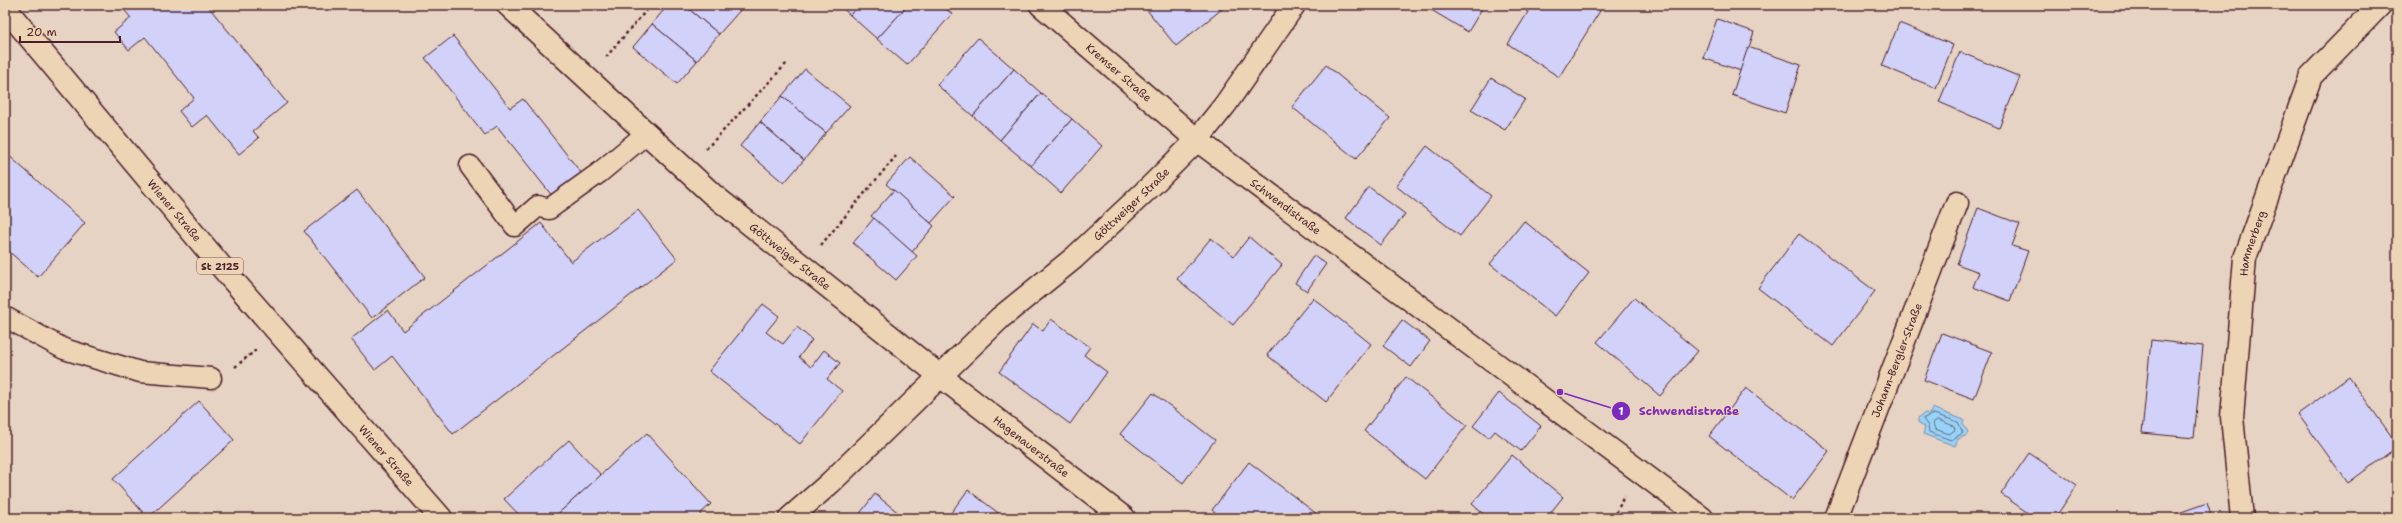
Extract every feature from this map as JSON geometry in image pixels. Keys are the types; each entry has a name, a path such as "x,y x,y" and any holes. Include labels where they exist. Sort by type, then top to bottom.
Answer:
{"street":[{"name":"Göttweiger Straße","path":"508,5 712,194 939,375"},
{"name":"Kremser Straße","path":"1041,5 1197,140"},
{"name":"Göttweiger Straße","path":"790,518 830,482 939,375 1000,318 1074,258 1154,184 1197,140 1258,60 1294,5"},
{"name":"Hammerberg","path":"2242,518 2232,417 2245,258 2311,76 2380,5"},
{"name":"Wiener Straße","path":"5,8 230,277 441,518"},
{"name":"Schwendistraße","path":"1197,140 1702,518"},
{"name":"Johann-Bergler-Straße","path":"1836,518 1956,202"},
{"name":"Hagenauerstraße","path":"939,375 1124,518"}],"lane":[{"path":"470,166 514,226 538,206 549,209 600,173 647,133"},
{"path":"5,317 64,349 132,369 211,378"}],"path":[{"path":"624,36 651,5"},
{"path":"718,136 787,63"},
{"path":"832,232 896,156"},
{"path":"232,369 254,352"}],"water":[{"path":"1932,408 1964,420 1963,424 1968,432 1967,435 1958,439 1955,446 1923,434 1925,428 1918,422 1918,418 1925,413 1930,414"}],"building":[{"path":"120,5 207,5 287,103 253,131 259,138 239,154 207,115 192,127 179,111 194,98 145,37 129,50 114,32 131,18"},
{"path":"668,5 684,5 719,34 697,61 652,24"},
{"path":"684,5 741,5 743,7 719,34"},
{"path":"839,5 859,5 850,15"},
{"path":"859,5 908,5 877,39 850,15"},
{"path":"908,5 941,5 952,14 907,65 877,39"},
{"path":"1143,5 1219,5 1222,9 1176,46"},
{"path":"1423,5 1484,5 1468,32"},
{"path":"1517,5 1603,6 1559,77 1508,44 1528,12"},
{"path":"1717,19 1754,32 1741,71 1703,58"},
{"path":"1899,23 1953,45 1936,88 1882,66"},
{"path":"652,24 697,61 677,84 633,47"},
{"path":"453,36 510,108 523,99 582,174 553,197 497,126 485,135 425,58"},
{"path":"978,38 1014,69 973,116 937,85"},
{"path":"1748,47 1801,65 1785,113 1732,95"},
{"path":"1960,52 2020,77 1999,128 1939,102"},
{"path":"1326,65 1390,118 1356,159 1292,107"},
{"path":"805,69 850,106 826,133 782,96"},
{"path":"1014,69 1041,93 1000,140 973,116"},
{"path":"1491,78 1525,99 1505,130 1471,110"},
{"path":"1041,93 1072,119 1031,166 1000,140"},
{"path":"782,96 826,133 804,160 760,122"},
{"path":"1072,119 1102,146 1061,193 1031,166"},
{"path":"760,122 804,160 784,183 740,146"},
{"path":"1427,146 1491,196 1460,236 1396,186"},
{"path":"7,154 85,223 38,277 5,248 5,157"},
{"path":"910,157 955,196 931,223 886,184"},
{"path":"1369,187 1405,214 1381,245 1346,218"},
{"path":"357,190 425,277 372,318 304,231"},
{"path":"894,190 934,226 912,252 871,216"},
{"path":"1978,208 2020,224 2012,246 2028,251 2010,301 1973,287 1979,272 1957,264"},
{"path":"638,210 677,259 453,434 392,356 375,370 351,339 388,310 403,331 541,223 571,262"},
{"path":"874,218 917,256 896,280 853,243"},
{"path":"1524,221 1589,273 1555,316 1490,264"},
{"path":"1799,234 1875,291 1833,346 1758,288"},
{"path":"1249,237 1282,265 1233,325 1177,279 1211,238 1234,256"},
{"path":"1314,255 1326,264 1307,291 1295,283"},
{"path":"1313,298 1371,344 1326,402 1267,355"},
{"path":"1634,298 1698,351 1660,396 1597,342"},
{"path":"763,304 779,316 766,332 774,338 783,344 797,327 812,340 799,357 811,367 824,350 840,363 827,379 842,391 800,444 709,371"},
{"path":"1051,319 1090,347 1084,355 1107,372 1070,424 999,372 1033,324 1043,331"},
{"path":"1402,320 1430,341 1411,367 1383,346"},
{"path":"1942,333 1992,352 1974,399 1924,380"},
{"path":"2151,340 2203,346 2194,438 2142,433"},
{"path":"1406,377 1467,425 1425,479 1364,431"},
{"path":"2349,377 2397,444 2397,447 2348,483 2298,414"},
{"path":"1746,388 1829,451 1792,500 1709,436"},
{"path":"1153,393 1215,440 1183,483 1120,434"},
{"path":"1499,393 1541,426 1521,451 1495,431 1489,438 1473,426"},
{"path":"199,401 234,440 148,518 113,479"},
{"path":"647,433 711,504 700,514 703,518 553,518"},
{"path":"569,440 601,475 553,518 522,518 504,499"},
{"path":"2029,453 2077,485 2055,518 2035,518 2001,494"},
{"path":"1512,455 1563,497 1546,518 1488,518 1472,504"},
{"path":"1249,462 1322,518 1222,518 1212,510"},
{"path":"968,490 1005,518 947,518"},
{"path":"875,494 905,518 860,518 858,516"},
{"path":"2207,503 2212,518 2164,518"}],"place":[{"name":"Schwendistraße","path":"1560,392"}]}
